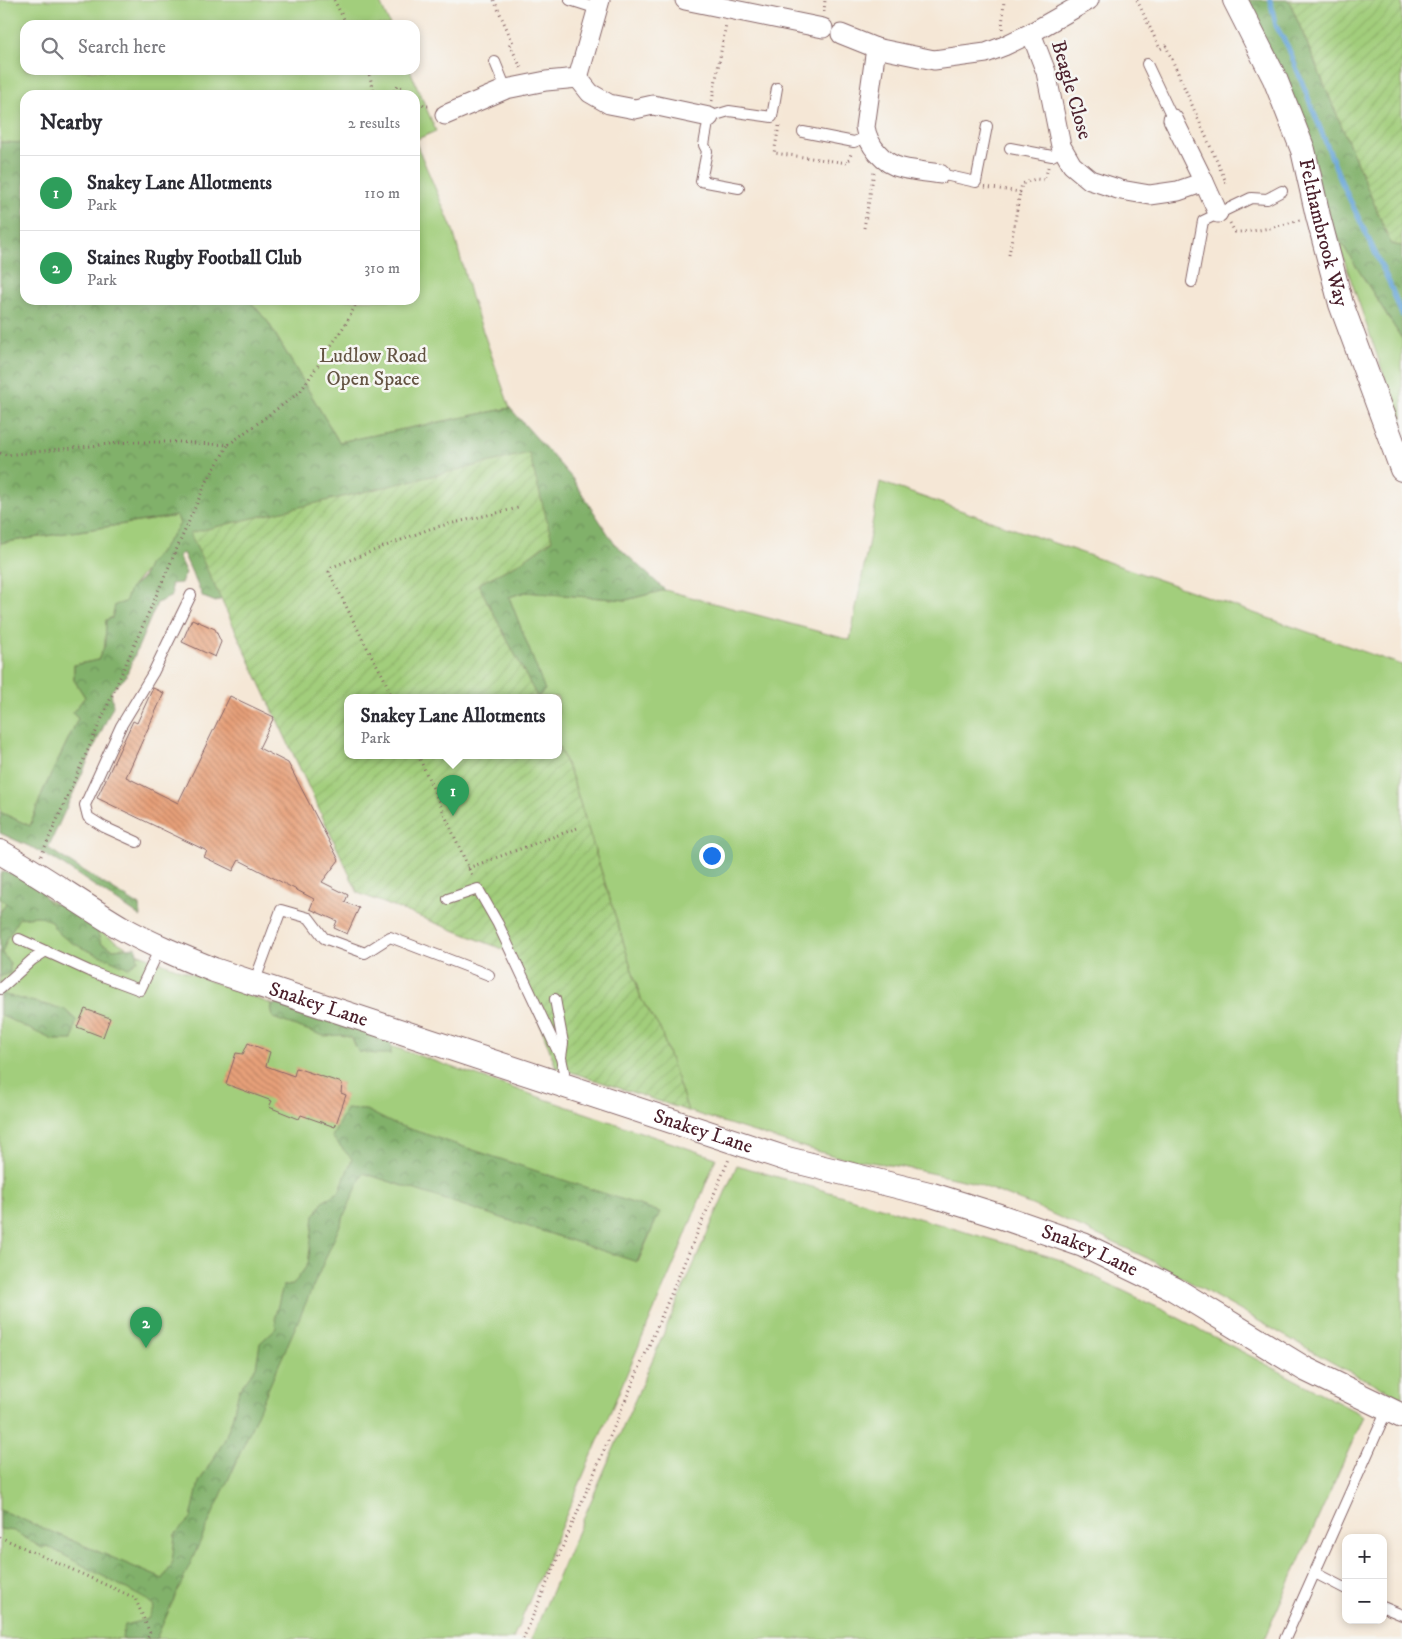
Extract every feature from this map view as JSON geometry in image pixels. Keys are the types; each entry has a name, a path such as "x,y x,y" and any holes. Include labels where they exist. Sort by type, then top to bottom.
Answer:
{"street":[{"path":"685,0 738,7 823,28"},
{"path":"841,34 876,48 934,60 986,53 1031,33 1089,0"},
{"name":"Felthambrook Way","path":"1235,0 1275,79 1303,150 1341,304 1402,470"},
{"path":"578,78 599,5"},
{"name":"Beagle Close","path":"1031,33 1046,72 1061,146 1057,153 1090,180 1121,190 1150,195 1206,186"},
{"path":"876,48 865,127 860,140 880,156 900,168 940,174"},
{"path":"442,110 506,89 528,84 578,78"},
{"path":"578,78 590,93 608,104 635,109 653,105 709,117"},
{"path":"1173,119 1221,212"},
{"name":"Snakey Lane","path":"0,852 34,871 120,927 160,948 214,970 787,1159 929,1194 1083,1245 1174,1290 1304,1369 1394,1413"}],"lane":[{"path":"570,0 599,5"},
{"path":"495,62 506,89"},
{"path":"1148,64 1173,119"},
{"path":"739,188 701,181 707,151 704,145 709,117 730,111 772,117 777,88"},
{"path":"940,174 976,182 987,126"},
{"path":"804,132 860,140"},
{"path":"1010,148 1057,153"},
{"path":"1192,282 1203,221 1251,198 1267,199 1282,191"},
{"path":"137,842 104,827 88,817 85,805 122,726 153,673 191,595"},
{"path":"448,900 478,889 498,924 561,1058 564,1072 562,1085"},
{"path":"254,983 281,910 309,918 324,938 365,953 390,937 489,975"},
{"path":"19,939 88,971 140,990 160,948"},
{"path":"0,989 32,960 46,951"},
{"path":"555,999 563,1043 561,1058"},
{"path":"1285,1639 1315,1572 1394,1413"},
{"path":"1315,1572 1342,1587"},
{"path":"1387,1609 1402,1615"}],"path":[{"path":"334,0 344,20"},
{"path":"494,0 513,43 510,45 528,84"},
{"path":"1004,0 1001,34 1004,46"},
{"path":"1137,0 1160,49 1166,46 1226,182 1206,186"},
{"path":"709,117 738,7"},
{"path":"369,75 374,90"},
{"path":"395,90 398,85 405,90"},
{"path":"420,102 425,106 442,110"},
{"path":"772,117 780,119 774,153 848,163 860,140"},
{"path":"1009,255 1022,184 1035,179 1045,180 1057,153"},
{"path":"864,228 876,163 880,156"},
{"path":"976,182 980,186 1020,192"},
{"path":"1221,212 1235,232 1262,230 1318,216"},
{"path":"42,853 205,485 228,445 300,392 347,322 356,305"},
{"path":"0,453 6,455 128,442 228,445"},
{"path":"391,694 329,572 332,567 432,528 518,508"},
{"path":"420,759 478,889"},
{"path":"468,868 580,827"},
{"path":"523,1639 736,1142"},
{"path":"0,1537 135,1598 150,1634 147,1639"}],"green space":[{"path":"0,0 379,0 388,20 20,20 20,75 412,75 419,90 20,90 20,143 0,142"},
{"path":"1243,0 1289,0 1391,244 1402,246 1402,339 1334,231"},
{"path":"1289,0 1402,0 1402,246 1391,244"},
{"path":"420,93 436,131 420,138"},
{"path":"0,142 20,143 20,305 253,305 268,322 339,442 510,408 572,478 614,543 665,590 626,600 525,592 509,597 545,690 540,694 535,694 478,584 519,563 552,540 223,598 216,602 203,597 183,553 178,556 186,573 181,583 171,584 172,596 157,603 125,678 111,691 113,706 48,848 140,906 141,917 63,865 35,849 0,833 0,812 30,826 43,791 78,719 73,712 85,697 74,680 74,665 98,660 105,645 106,620 112,618 115,605 125,602 130,589 143,577 148,565 180,524 177,516 0,543"},
{"name":"Ludlow Road Open Space","path":"420,153 453,230 471,297 510,408 339,442 268,322 253,305 420,305"},
{"path":"1334,231 1402,339 1402,427"},
{"path":"529,453 552,540 519,563 478,584 535,694 344,694 344,759 562,759 562,754 572,777 641,999 660,1029 688,1111 556,1067 538,1019 505,950 358,893 190,533"},
{"path":"880,482 1402,665 1402,1397 1342,1368 1147,1258 1037,1207 972,1182 902,1167 838,1157 688,1111 660,1029 641,999 572,777 562,754 562,694 541,694 544,690 509,597 525,592 626,600 665,590 850,640"},
{"path":"178,516 180,524 132,587 122,607 115,615 106,620 105,645 98,660 74,665 74,680 85,697 73,712 78,719 43,791 30,826 0,812 0,543"},
{"path":"1,872 30,879 49,903 65,906 96,927 101,943 113,949 136,947 138,960 128,968 63,937 55,929 51,921 38,916 19,918 8,937 2,953 10,963 10,973 0,977 0,911 6,903 0,898"},
{"path":"0,874 26,886 134,952 295,1013 716,1158 676,1259 513,1639 0,1639","holes":["392,1124 659,1212 638,1262"]},
{"path":"0,982 5,995 64,1009 76,1020 73,1040 53,1040 0,1015"},
{"path":"279,1001 379,1033 391,1042 391,1054 358,1052 352,1038 341,1035 324,1036 273,1018 271,1007"},
{"path":"346,1109 366,1110 392,1123 660,1212 637,1262 363,1173 156,1639 125,1639 122,1637 125,1625 148,1619 154,1606 147,1600 47,1546 42,1548 14,1531 0,1529 0,1510 163,1579 172,1564 175,1534 191,1518 199,1482 224,1441 239,1390 256,1367 260,1343 276,1328 275,1316 283,1286 293,1285 308,1264 314,1216 324,1200 339,1192 352,1159 332,1137"},
{"path":"737,1165 1058,1259 1167,1312 1364,1416 1264,1639 531,1639"}],"building":[{"path":"192,619 215,629 221,642 215,657 182,642"},
{"path":"153,688 164,693 126,777 178,803 230,696 274,717 259,748 288,763 339,860 322,882 348,895 345,902 359,908 347,934 334,928 337,921 310,909 314,899 239,860 233,871 204,857 207,851 97,798 133,721 137,723"},
{"path":"85,1009 110,1018 103,1037 77,1027"},
{"path":"248,1043 270,1052 266,1066 294,1076 296,1068 342,1083 341,1093 346,1095 335,1127 301,1115 299,1119 269,1107 272,1101 226,1084 236,1053 243,1054"}],"waterway":[{"path":"1270,0 1276,26 1288,47 1341,181 1389,282 1402,315"}],"place":[{"name":"Snakey Lane Allotments","path":"453,816"},
{"name":"Staines Rugby Football Club","path":"146,1348"}]}
